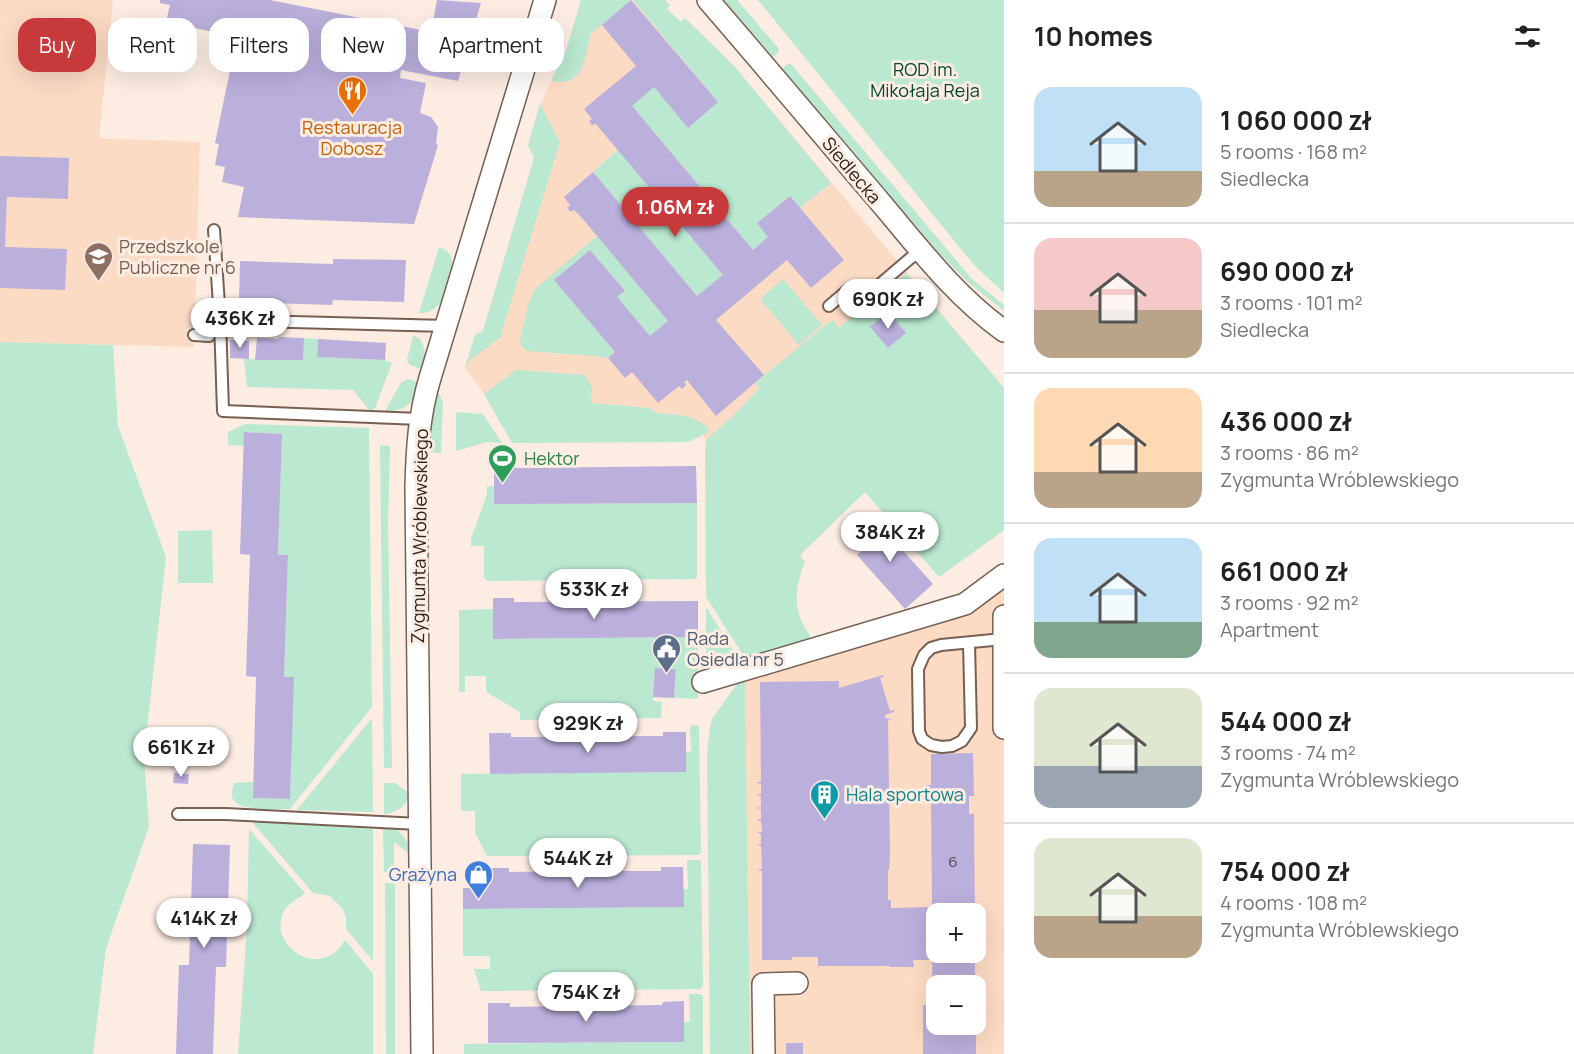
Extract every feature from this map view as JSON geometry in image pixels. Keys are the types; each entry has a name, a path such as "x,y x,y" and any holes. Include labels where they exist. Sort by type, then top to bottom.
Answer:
{"street":[{"name":"Zygmunta Wróblewskiego","path":"422,1054 417,442 427,390 545,0"},
{"name":"Siedlecka","path":"708,0 960,295 1004,331"},
{"path":"703,682 965,604 1004,575"},
{"path":"1004,616 1004,728"},
{"path":"764,1054 763,984 797,983"}],"lane":[{"path":"214,230 223,411 420,419"},
{"path":"829,306 849,289 865,297 920,250"},
{"path":"220,320 447,326"},
{"path":"195,335 209,336 220,320"},
{"path":"969,643 970,728 962,741 952,746 931,745 922,739 919,731 918,669 924,655 931,648 941,645 1003,639"},
{"path":"178,814 225,814 419,824"}],"shaded area":[{"name":"Przedszkole Publiczne nr 6","path":"0,0 113,0 111,18 108,18 108,49 99,138 200,142 194,347 0,342"},
{"path":"581,0 665,0 670,5 667,9 681,22 685,18 734,66 1004,388 1004,530 939,577 865,492 800,555 689,419 655,416 649,408 484,394 465,368 475,335 483,331 534,158 528,145 540,104 556,72 564,72 566,51"},
{"path":"1004,585 1004,1054 750,1054 745,679"}],"green space":[{"path":"581,0 631,0 591,33 584,61 577,75 562,82 551,81 556,72 564,72 566,51"},
{"path":"633,0 665,0 670,5 667,9 681,22 685,18 734,66 831,183 800,208 789,196 757,223 768,237 753,250 632,106 654,87 688,127 718,102"},
{"path":"724,0 737,0 779,49 778,53 773,57"},
{"name":"ROD im. Mikołaja Reja","path":"758,0 1004,0 1004,293 974,265"},
{"path":"787,64 791,64 972,279 1004,305 1004,311 969,283 940,254 782,69"},
{"path":"540,104 560,142 500,338 470,360 465,368 475,335 483,331 534,158 528,145"},
{"path":"618,150 723,275 697,296 593,172"},
{"path":"597,236 668,321 650,336 617,297 625,291 590,250 554,280 615,352 608,358 527,351 522,347 520,341 528,305 535,289"},
{"path":"439,247 445,250 452,259 449,281 438,305 430,311 419,313"},
{"path":"906,273 1004,388 1004,530 939,577 865,492 800,555 805,562 798,585 797,601 800,616 811,642 747,661 706,597 706,440 760,388 755,383 832,320 839,328"},
{"path":"783,279 822,325 799,345 760,299"},
{"path":"413,336 419,338 425,350 422,369 410,365 407,360"},
{"path":"304,338 318,339 317,357 385,360 392,363 375,408 370,411 353,390 247,387 244,359 279,360"},
{"path":"0,342 113,345 118,426 166,557 144,756 149,827 106,948 93,1054 0,1054"},
{"path":"516,370 585,375 592,387 591,403 649,408 657,413 687,416 706,425 709,432 688,442 512,443 484,394"},
{"path":"408,379 418,382 412,401 399,410 385,411 399,386"},
{"path":"438,392 443,402 441,453 428,452"},
{"path":"456,412 483,414 502,443 487,442 456,451"},
{"path":"245,424 369,428 372,707 290,809 249,807 235,802 232,797 234,783 253,782 253,798 290,799 293,677 284,677 288,555 278,555 282,434 245,432 244,446 228,445 228,432"},
{"path":"380,445 390,446 388,522 392,768 384,768"},
{"path":"487,486 494,486 495,504 697,503 697,576 695,579 488,581 484,578 484,546 471,546 471,539 487,494"},
{"path":"212,530 213,583 178,583 178,531"},
{"path":"706,607 741,663 715,671 706,664"},
{"path":"493,609 493,639 698,637 698,699 674,698 676,669 655,668 653,701 662,702 661,718 520,720 520,712 486,692 486,676 465,676 465,692 459,692 459,610"},
{"path":"745,679 750,1054 710,1054 707,753 712,719 739,681"},
{"path":"372,718 373,812 297,810"},
{"path":"692,725 699,727 701,853 698,855 487,856 475,833 475,811 461,811 461,774 686,772 686,752 691,751 690,728"},
{"path":"384,783 395,783 409,793 401,808 384,814"},
{"path":"251,821 373,829 373,961 346,929 346,917 342,908 330,896 313,893"},
{"path":"383,827 398,830 409,844 408,853 394,842 394,872 384,872"},
{"path":"249,829 305,893 284,911 281,932 285,941 292,949 311,959 335,953 345,940 373,974 373,1054 238,1054 247,929"},
{"path":"687,860 701,862 703,986 700,989 481,991 474,969 490,969 490,956 463,956 463,909 683,907 683,889 688,889"},
{"path":"385,883 395,883 395,1054 386,1054"},
{"path":"689,994 703,996 703,1054 464,1054 464,1044 684,1042 684,1022 690,1022"}],"building":[{"path":"160,0 270,0 361,18 321,18 321,72 401,72 400,78 426,83 420,113 431,117 438,127 436,144 438,145 414,224 238,217 244,187 222,182 225,167 215,165 219,144 215,143 230,72 309,72 309,18 209,18 209,31 197,29 197,18 167,18 170,5 160,3"},
{"path":"437,0 481,3 477,18 434,18"},
{"path":"631,0 718,102 688,128 654,87 632,106 753,250 768,237 757,223 790,196 844,260 811,288 787,260 716,320 764,375 716,416 687,380 682,389 679,386 658,403 632,372 625,378 608,358 615,352 554,280 590,250 625,291 617,297 650,336 668,321 582,218 574,210 571,212 567,208 570,205 564,197 593,172 697,296 723,275 595,123 592,126 589,121 592,119 584,109 636,66 602,25"},
{"path":"406,27 418,29 418,72 461,72 458,81 406,71"},
{"path":"0,156 69,158 68,199 7,197 5,247 67,249 65,290 0,288"},
{"path":"333,259 406,260 404,302 333,300 332,305 239,302 240,261 333,264"},
{"path":"888,312 906,333 888,348 870,327"},
{"path":"279,337 304,338 303,360 255,360 257,338 279,339"},
{"path":"318,339 386,343 385,360 317,357"},
{"path":"230,340 249,341 249,359 230,358"},
{"path":"244,432 282,434 278,555 288,555 284,677 294,677 290,799 253,798 256,677 246,676 250,555 240,554"},
{"path":"494,464 515,464 515,468 696,466 697,503 494,504"},
{"path":"870,514 933,584 905,609 857,555 865,548 850,532"},
{"path":"493,598 514,598 514,602 698,601 698,637 493,639"},
{"path":"655,668 676,669 674,698 653,697"},
{"name":"Hala sportowa","path":"883,675 884,677 880,678 890,711 894,710 885,715 885,718 892,719 888,720 890,857 888,900 891,900 891,908 926,907 926,960 913,960 914,967 818,966 818,957 762,960 762,871 757,870 762,869 761,846 757,845 761,844 761,834 757,832 762,832 761,821 756,820 761,819 761,809 756,808 761,807 761,796 756,795 761,794 761,784 756,782 761,782 760,682 839,681 839,688"},
{"path":"608,732 609,736 663,736 663,732 686,732 686,772 490,774 489,733 511,733 511,737 567,737 566,733"},
{"name":"Hala sportowa","path":"973,753 974,796 969,796 969,814 974,814 975,903 932,903 931,796 925,796 925,785 931,785 931,754"},
{"path":"174,773 189,774 188,784 173,783"},
{"path":"193,844 230,845 226,967 216,967 213,1054 176,1054 179,965 189,965"},
{"path":"564,867 606,867 606,871 661,871 661,867 683,867 684,907 463,909 463,888 487,888 487,868 509,868 509,872 564,871"},
{"name":"Hala sportowa","path":"932,963 975,963 975,975 932,975"},
{"path":"684,1001 684,1042 488,1043 488,1003 510,1003 510,1007 565,1006 566,1002 607,1002 607,1006 662,1005 663,1002"},
{"name":"Hala sportowa","path":"923,1005 926,1005 926,1035 976,1035 976,1054 923,1054"},
{"path":"786,1043 803,1043 803,1054 786,1054"}],"place":[{"name":"Restauracja Dobosz","path":"352,116"},
{"name":"Przedszkole Publiczne nr 6","path":"98,282"},
{"name":"Hektor","path":"503,484"},
{"name":"Rada Osiedla nr 5","path":"666,674"},
{"name":"Hala sportowa","path":"825,820"},
{"name":"Grażyna","path":"478,900"}]}
